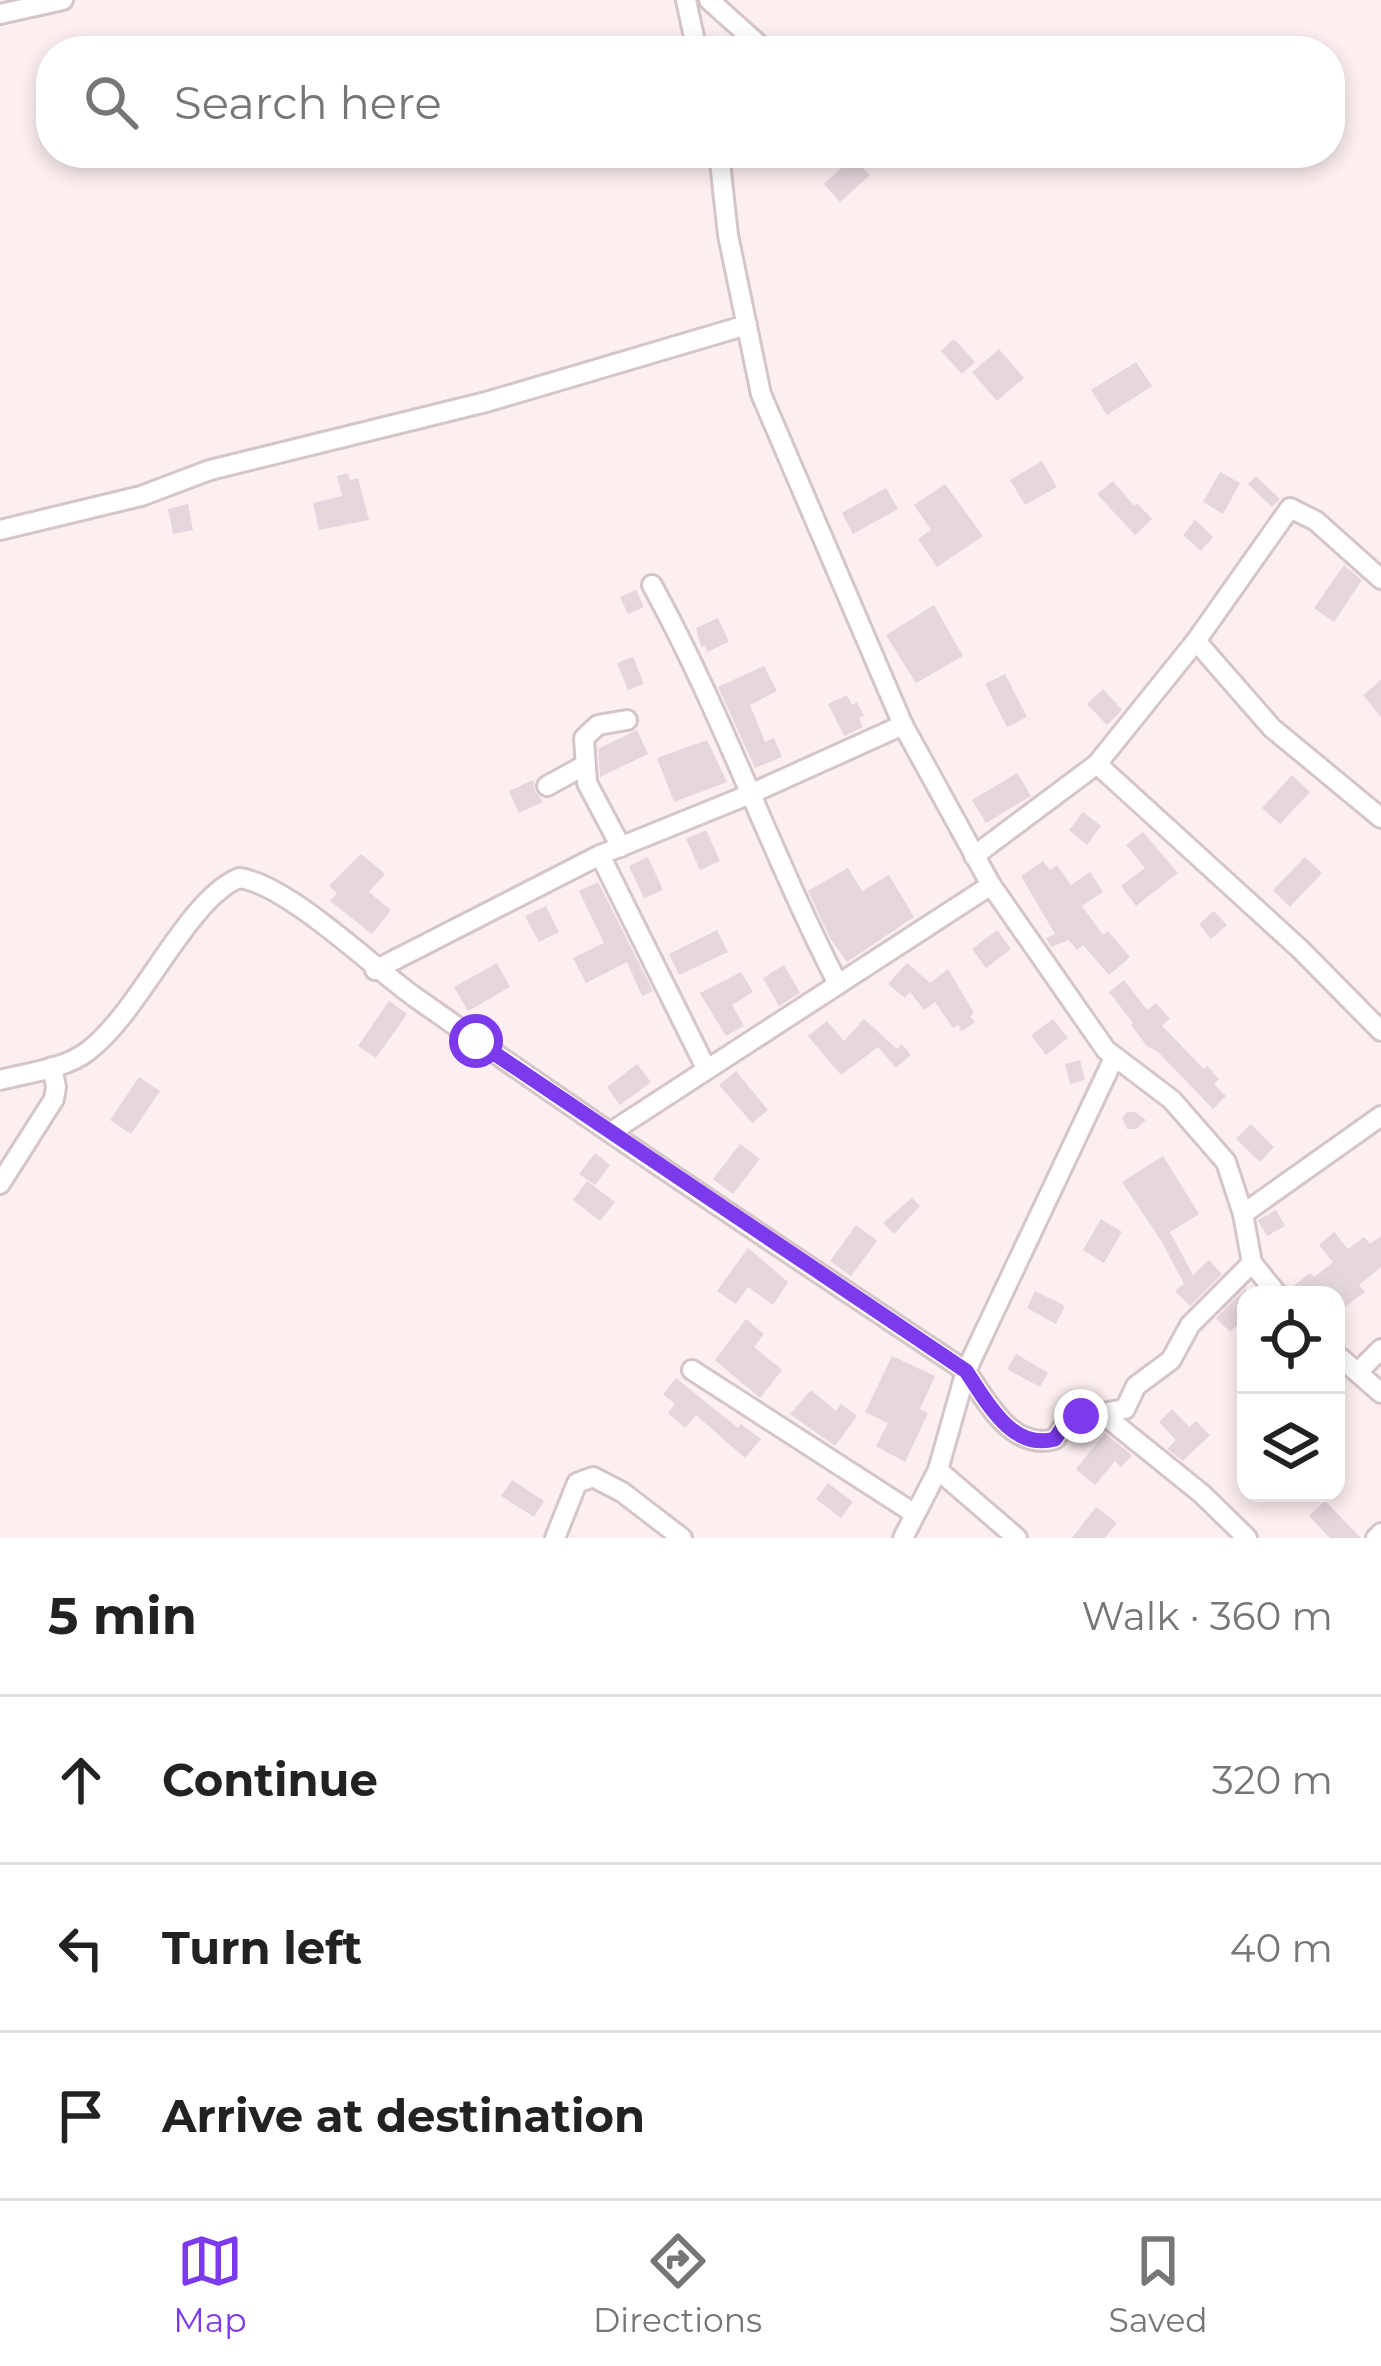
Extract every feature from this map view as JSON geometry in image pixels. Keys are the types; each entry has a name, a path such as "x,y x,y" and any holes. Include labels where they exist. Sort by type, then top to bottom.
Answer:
{"street":[{"path":"0,14 63,0"},
{"path":"686,0 694,36"},
{"path":"709,0 749,36"},
{"path":"720,168 728,235 768,414 902,725 991,885 1114,1058 1172,1100 1226,1162 1252,1263 1271,1286"},
{"path":"0,530 141,496 249,459 487,402 747,325"},
{"path":"974,856 1097,764 1196,641 1290,508 1316,521 1381,579"},
{"path":"652,585 690,654 796,903 838,984"},
{"path":"1196,641 1272,728 1381,818"},
{"path":"621,848 586,784 584,738 598,724 627,720"},
{"path":"376,970 600,855 902,725"},
{"path":"1097,764 1300,949 1381,1031"},
{"path":"547,786 585,765"},
{"path":"600,855 706,1068"},
{"path":"0,1080 86,1054 128,1010 209,898 239,878 258,880 290,899 376,970 966,1371 998,1418 1019,1436 1039,1444 1055,1439 1068,1419 1126,1409 1136,1386 1171,1360 1190,1325 1252,1263"},
{"path":"610,1132 991,885"},
{"path":"903,1538 938,1470 966,1371 1114,1058"},
{"path":"0,1184 53,1099 52,1067"},
{"path":"1243,1214 1381,1116"},
{"path":"1359,1371 1381,1349"},
{"path":"1345,1361 1381,1393"},
{"path":"692,1370 915,1514"},
{"path":"1104,1415 1202,1494 1246,1538"},
{"path":"938,1470 1017,1538"},
{"path":"555,1538 577,1483 593,1477 622,1492 682,1538"}],"building":[{"path":"841,168 863,168 870,175 840,202 824,184"},
{"path":"954,339 975,362 962,374 941,351"},
{"path":"999,349 1024,378 997,401 972,372"},
{"path":"1136,362 1152,386 1107,415 1091,390"},
{"path":"1042,461 1057,487 1025,505 1010,480"},
{"path":"1220,472 1240,483 1223,514 1203,502"},
{"path":"348,473 350,480 358,478 369,520 319,530 313,503 342,496 337,476"},
{"path":"1256,476 1280,499 1272,507 1248,484"},
{"path":"1113,481 1152,519 1135,535 1097,494"},
{"path":"945,484 983,536 937,567 918,539 931,530 914,505"},
{"path":"886,488 898,509 853,534 842,513"},
{"path":"188,504 193,530 173,534 168,509"},
{"path":"1195,520 1213,537 1201,551 1183,535"},
{"path":"1344,565 1362,580 1334,622 1314,608"},
{"path":"636,590 644,607 628,614 620,597"},
{"path":"934,605 963,656 916,683 886,635"},
{"path":"718,618 729,642 707,652 696,628"},
{"path":"633,657 644,684 628,690 617,663"},
{"path":"764,666 777,691 750,705 765,742 774,738 782,757 755,768 718,687"},
{"path":"1005,674 1027,717 1007,727 985,684"},
{"path":"1381,680 1381,717 1363,695"},
{"path":"1103,689 1122,710 1107,725 1087,704"},
{"path":"847,695 864,716 859,718 863,727 844,736 828,704"},
{"path":"637,730 648,754 600,777 598,749"},
{"path":"707,740 727,782 674,802 657,758"},
{"path":"1017,773 1031,796 986,823 972,800"},
{"path":"1292,775 1310,792 1280,824 1262,808"},
{"path":"533,780 543,802 519,813 509,791"},
{"path":"1083,812 1101,826 1087,845 1069,830"},
{"path":"706,830 720,861 700,870 686,839"},
{"path":"1143,832 1178,873 1136,906 1121,886 1145,868 1126,845"},
{"path":"361,854 385,874 369,892 391,910 372,934 330,901 337,893 329,886"},
{"path":"648,857 663,890 644,898 629,866"},
{"path":"1305,857 1322,873 1290,907 1273,890"},
{"path":"1043,861 1050,870 1057,865 1071,885 1090,872 1103,892 1082,906 1103,935 1108,931 1130,957 1109,975 1083,945 1077,950 1069,940 1051,947 1046,938 1055,934 1021,876"},
{"path":"848,868 862,891 889,875 914,917 847,962 808,891"},
{"path":"598,882 653,991 642,996 627,962 586,983 573,958 604,943 579,891"},
{"path":"546,906 559,932 539,942 525,916"},
{"path":"1214,911 1227,925 1211,939 1199,924"},
{"path":"717,930 728,952 679,975 669,954"},
{"path":"997,930 1011,949 986,968 972,949"},
{"path":"497,963 510,987 468,1011 454,987"},
{"path":"907,963 930,983 948,969 975,1022 962,1031 958,1025 953,1028 935,1002 924,1010 910,992 905,998 888,984"},
{"path":"784,965 800,993 779,1006 763,978"},
{"path":"741,972 753,992 732,1005 744,1026 726,1036 700,993"},
{"path":"1124,980 1147,1010 1156,1003 1170,1019 1162,1026 1219,1079 1214,1084 1226,1096 1213,1109 1131,1025 1109,992"},
{"path":"389,1001 407,1014 376,1058 358,1046"},
{"path":"864,1019 897,1049 902,1044 911,1055 896,1068 878,1047 841,1075 808,1036 827,1021 844,1041"},
{"path":"1053,1019 1068,1038 1046,1055 1031,1035"},
{"path":"1080,1060 1085,1080 1070,1084 1065,1064"},
{"path":"637,1064 651,1082 620,1105 607,1087"},
{"path":"736,1071 768,1110 752,1123 719,1085"},
{"path":"139,1077 160,1091 131,1134 110,1120"},
{"path":"1127,1112 1146,1120 1136,1129 1127,1129 1122,1118"},
{"path":"1251,1124 1274,1147 1260,1162 1236,1139"},
{"path":"740,1144 760,1159 733,1194 713,1179"},
{"path":"595,1153 610,1165 595,1185 579,1174"},
{"path":"1163,1156 1199,1214 1170,1232 1193,1275 1209,1260 1222,1274 1190,1306 1175,1291 1184,1284 1162,1242 1122,1182"},
{"path":"587,1181 615,1202 600,1221 573,1200"},
{"path":"912,1198 920,1206 894,1234 883,1223"},
{"path":"1276,1210 1285,1226 1267,1236 1258,1220"},
{"path":"1101,1219 1122,1232 1104,1263 1083,1250"},
{"path":"856,1225 877,1241 851,1276 830,1261"},
{"path":"1334,1232 1348,1249 1364,1237 1370,1244 1381,1236 1381,1267 1359,1285 1365,1292 1345,1307 1345,1286 1294,1286 1333,1262 1319,1245"},
{"path":"748,1248 788,1282 773,1305 748,1287 736,1304 717,1291"},
{"path":"1035,1291 1065,1306 1056,1324 1027,1308"},
{"path":"1237,1297 1237,1325 1230,1332 1216,1318"},
{"path":"746,1319 764,1334 754,1347 782,1370 760,1398 715,1360"},
{"path":"1016,1354 1048,1373 1040,1387 1007,1369"},
{"path":"892,1356 935,1376 920,1409 928,1413 905,1462 876,1446 888,1423 865,1412"},
{"path":"676,1378 738,1428 741,1424 761,1439 745,1458 696,1415 685,1428 668,1413 675,1404 663,1394"},
{"path":"811,1390 836,1411 841,1404 857,1416 835,1446 790,1414"},
{"path":"1172,1409 1189,1427 1196,1421 1210,1435 1183,1461 1167,1449 1176,1440 1159,1422"},
{"path":"1105,1433 1132,1455 1121,1467 1115,1461 1095,1485 1076,1469"},
{"path":"512,1480 544,1501 534,1517 501,1496"},
{"path":"828,1483 853,1502 841,1518 816,1499"},
{"path":"1326,1502 1361,1538 1330,1538 1309,1516"},
{"path":"1096,1507 1117,1523 1105,1538 1072,1538"}],"route":[{"path":"476,1041 966,1371 998,1418 1019,1436 1039,1444 1055,1439 1068,1419 1081,1416"}]}
